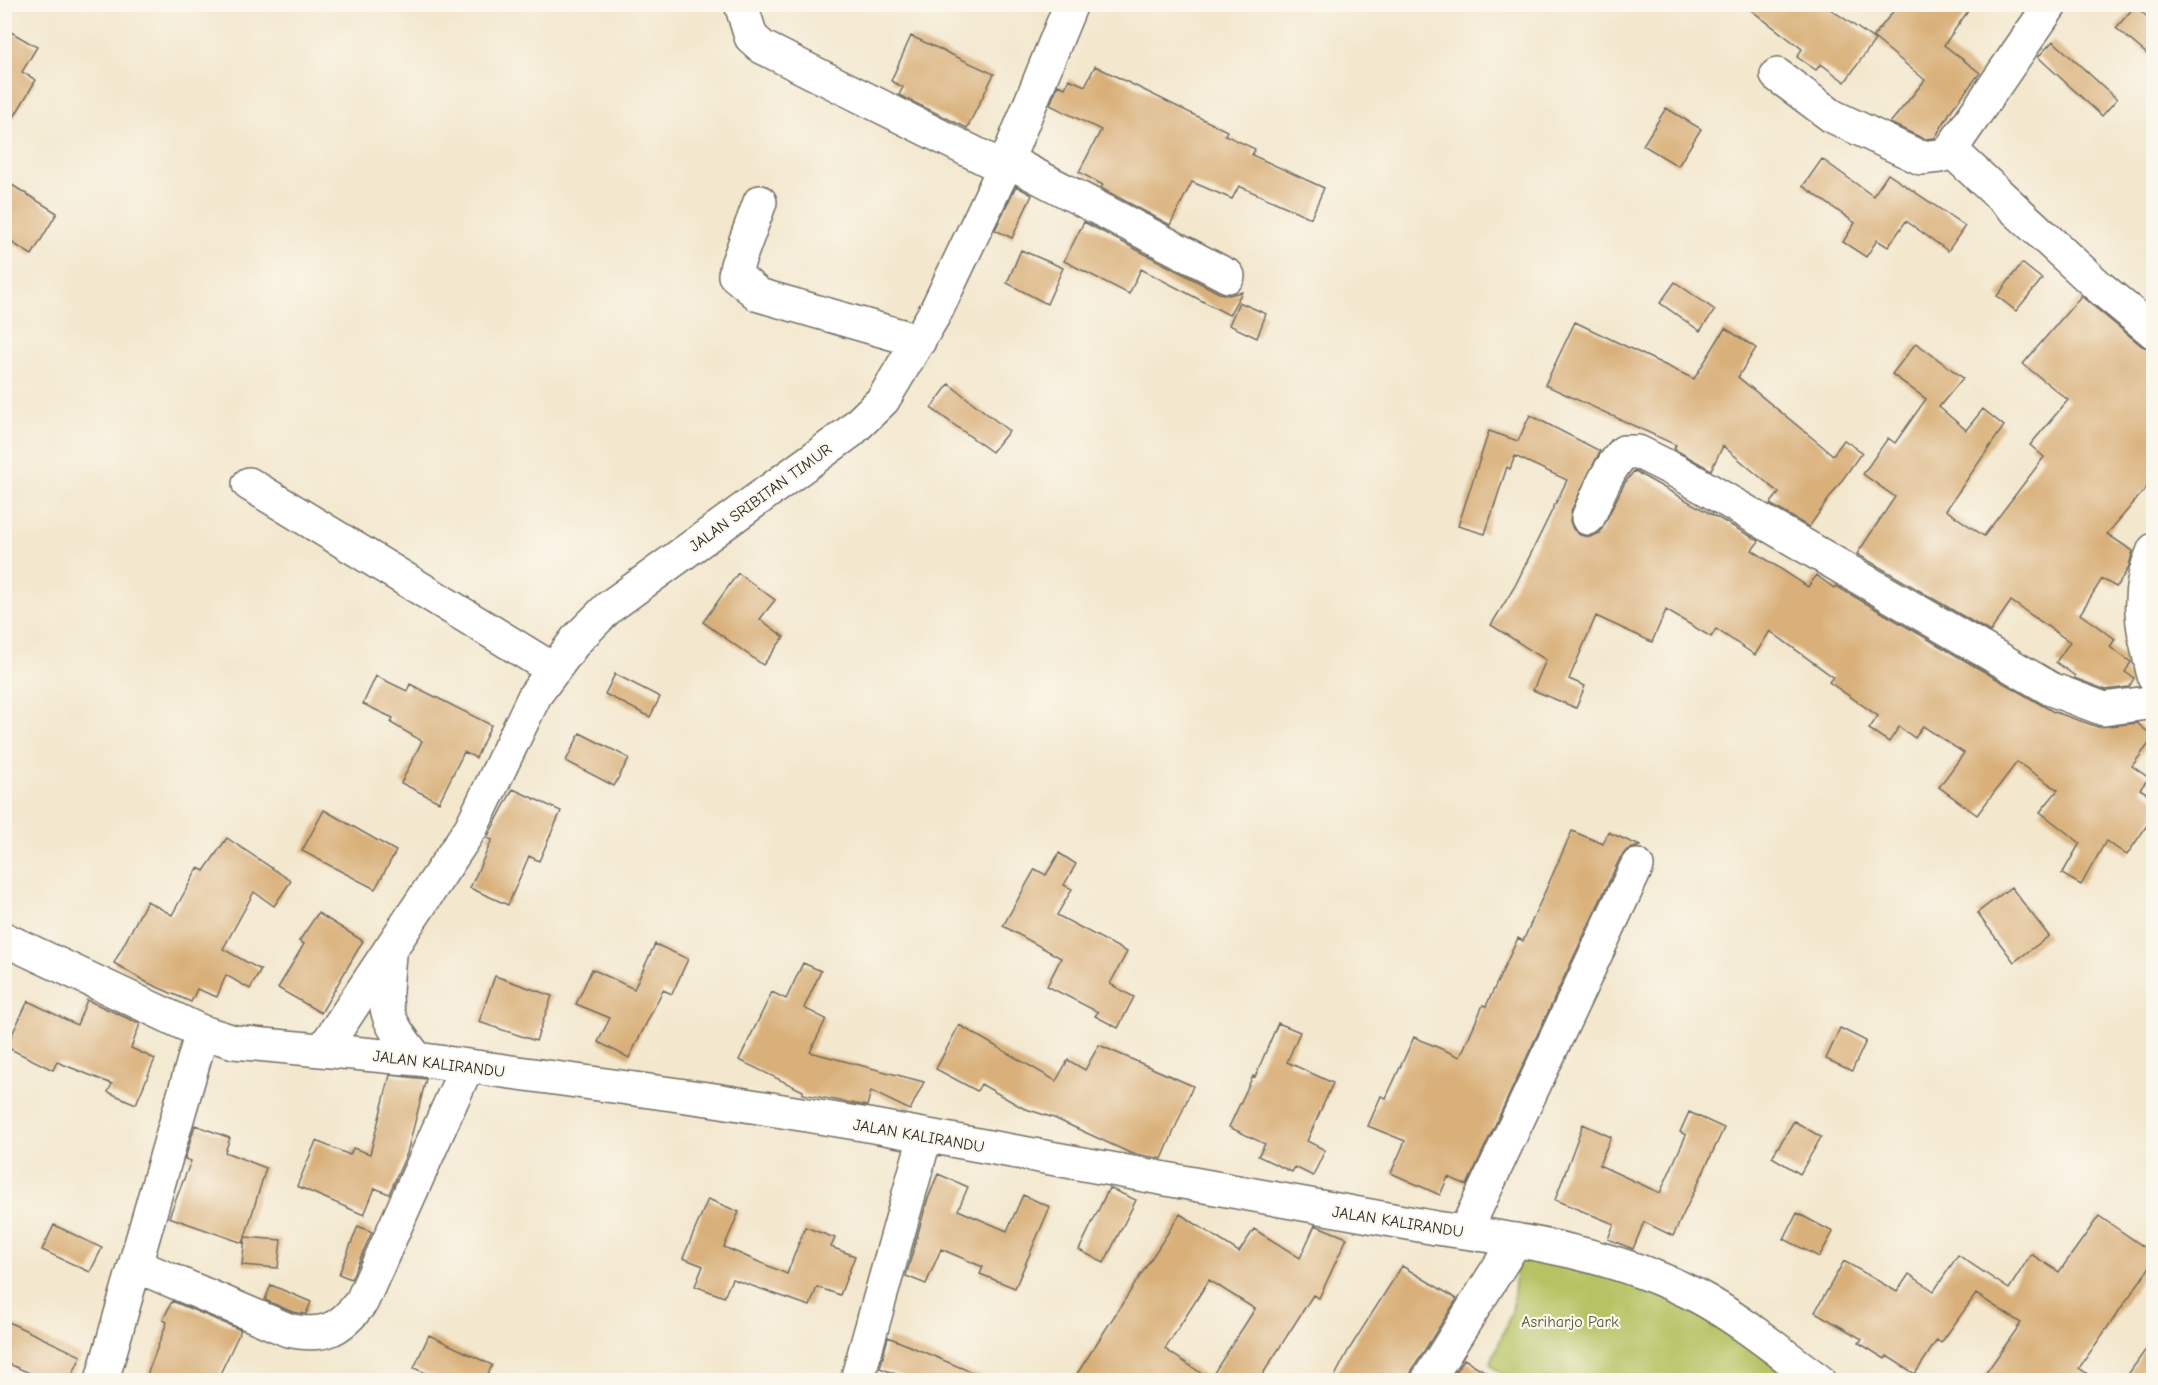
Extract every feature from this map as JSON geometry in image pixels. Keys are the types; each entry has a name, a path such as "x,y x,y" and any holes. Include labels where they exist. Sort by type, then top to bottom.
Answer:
{"street":[{"path":"741,4 751,37 762,47 1006,164 1228,276"},
{"name":"JALAN SRIBITAN TIMUR","path":"323,1050 471,828 535,695 576,640 608,608 850,432 883,399 919,341 1006,164 1071,4"},
{"path":"2051,4 1954,144 1955,154 2073,262 2154,332"},
{"path":"1777,75 1832,116 1921,158 1940,156 1954,150"},
{"path":"760,202 736,265 735,275 743,284 759,294 919,341"},
{"path":"1588,518 1604,479 1618,458 1623,452 1638,452 1676,471 2051,689 2104,709 2154,702"},
{"path":"249,484 554,670"},
{"path":"2154,550 2142,584 2140,606 2154,676"},
{"path":"1465,1232 1637,866"},
{"name":"JALAN KALIRANDU","path":"4,939 202,1032 234,1042 417,1059 715,1100 1516,1240 1634,1268 1726,1313 1818,1380"},
{"name":"JALAN SRIBITAN TIMUR","path":"390,951 385,1001 388,1019 417,1059"},
{"path":"102,1380 202,1032"},
{"path":"135,1265 288,1329 309,1334 329,1331 349,1318 362,1301 467,1066"},
{"path":"857,1380 926,1137"},
{"path":"1428,1380 1516,1240"}],"green space":[{"name":"Asriharjo Park","path":"1518,1253 1615,1269 1816,1380 1509,1380 1490,1364 1512,1311"}],"building":[{"path":"1743,4 1823,4 1875,40 1845,82 1821,64 1816,70 1797,57 1802,49"},
{"path":"1899,4 1973,4 1944,45 1980,73 1952,109 1935,138 1924,139 1890,123 1925,80 1873,37"},
{"path":"2135,6 2154,23 2154,60 2116,28"},
{"path":"4,28 37,47 22,72 36,80 4,134"},
{"path":"911,36 994,74 967,128 899,95 903,87 891,81"},
{"path":"2053,41 2117,99 2102,116 2038,57"},
{"path":"1095,66 1227,131 1225,135 1255,149 1252,155 1324,188 1311,218 1239,186 1232,199 1192,182 1170,225 1101,188 1103,185 1079,172 1101,130 1050,105 1058,85 1065,88 1069,79 1085,86"},
{"path":"1666,108 1701,129 1678,166 1643,145"},
{"path":"1822,159 1873,196 1888,174 1965,226 1948,251 1906,221 1888,247 1877,240 1866,257 1843,242 1855,223 1803,186"},
{"path":"4,180 57,213 32,255 4,238"},
{"path":"1016,186 1032,195 1012,238 995,230"},
{"path":"1084,222 1219,293 1229,295 1242,292 1229,315 1141,269 1129,294 1064,261"},
{"path":"1021,250 1063,268 1047,304 1007,283"},
{"path":"2022,263 2042,279 2016,311 1997,296"},
{"path":"1675,282 1715,310 1700,331 1660,303"},
{"path":"2081,296 2142,346 2154,350 2154,479 2107,534 2133,551 2128,569 2116,587 2102,579 2080,614 2115,639 2110,647 2131,662 2125,672 2134,678 2129,687 2106,690 2074,678 2075,676 2056,662 2070,642 2011,601 1990,632 1857,554 1895,497 1863,474 1888,438 1895,443 1926,399 1892,374 1916,343 1963,378 1939,407 1966,430 1983,409 2004,426 1946,510 1984,536 2044,457 2030,445 2068,400 2023,364"},
{"path":"1239,302 1266,314 1257,338 1229,325"},
{"path":"1575,322 1694,379 1725,328 1756,348 1738,377 1833,455 1844,440 1862,452 1809,527 1770,504 1779,493 1723,446 1711,470 1674,449 1676,445 1545,385"},
{"path":"949,384 1009,431 992,452 931,408"},
{"path":"1530,415 1600,451 1571,511 1570,521 1573,529 1580,535 1590,537 1600,533 1624,484 1634,471 1759,541 1752,550 1808,587 1816,575 1834,588 1836,586 2052,711 2098,727 2137,723 2154,737 2132,766 2149,778 2140,789 2154,798 2154,815 2127,855 2106,841 2081,885 2062,874 2080,843 2040,812 2058,790 2017,762 1977,815 1939,787 1964,753 1923,726 1915,738 1899,727 1889,742 1869,729 1878,716 1829,682 1833,677 1770,631 1755,655 1716,629 1711,637 1666,610 1652,642 1596,616 1569,679 1585,686 1576,708 1533,690 1546,660 1491,625 1515,586 1567,480 1515,456 1510,469 1507,467 1485,534 1458,526 1489,431 1518,441"},
{"path":"738,573 775,600 760,619 784,637 763,665 703,622"},
{"path":"615,674 660,697 650,717 605,694"},
{"path":"376,676 407,691 410,684 491,725 476,758 464,752 439,802 401,783 422,741 391,723 393,718 363,704"},
{"path":"580,733 629,758 614,786 566,761"},
{"path":"513,789 561,811 539,861 529,856 508,905 470,888 492,840 487,838"},
{"path":"324,810 396,851 375,889 302,851"},
{"path":"1572,831 1603,844 1608,832 1640,846 1627,850 1620,858 1467,1185 1448,1177 1440,1195 1391,1173 1405,1141 1368,1126 1381,1096 1386,1098 1414,1037 1460,1057 1483,1005 1486,1006 1518,938 1523,941"},
{"path":"227,838 291,881 274,906 254,892 223,949 261,970 250,989 226,975 217,997 197,989 191,1002 146,982 114,963 147,901 172,915 198,868 204,871"},
{"path":"1059,853 1076,864 1064,885 1072,889 1057,915 1127,952 1110,984 1134,997 1118,1028 1095,1016 1098,1012 1047,986 1061,958 1003,926 1035,869 1046,875"},
{"path":"2011,887 2049,936 2014,962 1977,913"},
{"path":"318,913 363,941 321,1013 278,988 304,944 299,941"},
{"path":"655,944 688,959 672,994 663,990 629,1058 598,1042 610,1018 576,1004 592,969 634,989"},
{"path":"803,963 821,971 804,1008 826,1019 810,1052 924,1082 910,1110 871,1091 867,1106 803,1094 803,1091 739,1060 772,992 786,999"},
{"path":"495,976 552,996 536,1041 479,1022"},
{"path":"87,1000 140,1024 131,1048 155,1059 136,1104 108,1092 112,1084 57,1062 53,1070 6,1047 28,1001 77,1025"},
{"path":"1278,1023 1300,1032 1287,1062 1333,1083 1307,1141 1325,1150 1313,1176 1295,1167 1292,1172 1258,1156 1265,1144 1229,1127 1253,1076 1255,1077"},
{"path":"959,1025 1056,1081 1068,1060 1085,1070 1099,1045 1193,1086 1162,1159 1130,1153 1054,1118 1023,1108 981,1084 977,1091 936,1069"},
{"path":"1840,1028 1866,1041 1852,1071 1826,1059"},
{"path":"390,1075 426,1079 407,1153 389,1194 375,1188 364,1215 297,1186 316,1141 350,1155 353,1148 370,1154"},
{"path":"1689,1112 1724,1128 1673,1236 1644,1222 1633,1249 1608,1239 1614,1224 1555,1200 1583,1124 1611,1137 1599,1165 1660,1193 1686,1135 1680,1132"},
{"path":"1794,1121 1821,1137 1800,1174 1772,1157"},
{"path":"195,1125 230,1138 225,1152 266,1168 245,1237 281,1240 278,1268 242,1265 245,1238 243,1243 169,1217 191,1161 185,1159"},
{"path":"938,1174 968,1187 958,1210 1007,1231 1023,1195 1050,1207 1015,1288 980,1274 983,1267 941,1249 926,1284 906,1276 927,1201"},
{"path":"1109,1188 1136,1200 1104,1263 1079,1250"},
{"path":"708,1199 739,1212 724,1247 787,1274 805,1227 835,1238 831,1247 855,1256 840,1295 817,1287 810,1306 732,1279 724,1297 695,1286 703,1266 683,1258"},
{"path":"1797,1213 1833,1232 1819,1257 1784,1239"},
{"path":"1180,1214 1239,1252 1254,1229 1300,1258 1315,1225 1347,1238 1319,1298 1313,1295 1259,1380 1073,1380","holes":["1209,1280 1255,1309 1210,1379 1165,1349"]},
{"path":"2099,1216 2154,1254 2154,1261 2079,1368 2096,1380 1981,1380 2021,1323 1976,1294 1941,1343 1937,1340 1915,1374 1887,1356 1885,1359 1859,1343 1862,1339 1815,1312 1844,1261 1897,1292 1909,1274 1934,1291 1958,1255 2009,1289 2031,1254 2059,1272"},
{"path":"54,1225 102,1248 90,1272 42,1250"},
{"path":"358,1226 372,1232 351,1279 339,1274"},
{"path":"1402,1266 1457,1299 1412,1370 1409,1380 1333,1380 1348,1351"},
{"path":"271,1285 311,1302 306,1314 293,1312 265,1300"},
{"path":"172,1301 241,1330 217,1380 163,1380 147,1375 167,1322 163,1320"},
{"path":"4,1320 81,1356 70,1380 46,1380 4,1362"},
{"path":"429,1335 492,1365 485,1380 443,1380 414,1368"},
{"path":"888,1337 988,1380 911,1380 880,1368"},
{"path":"2154,1338 2154,1380 2124,1380"},
{"path":"1464,1359 1499,1380 1450,1380"}]}
